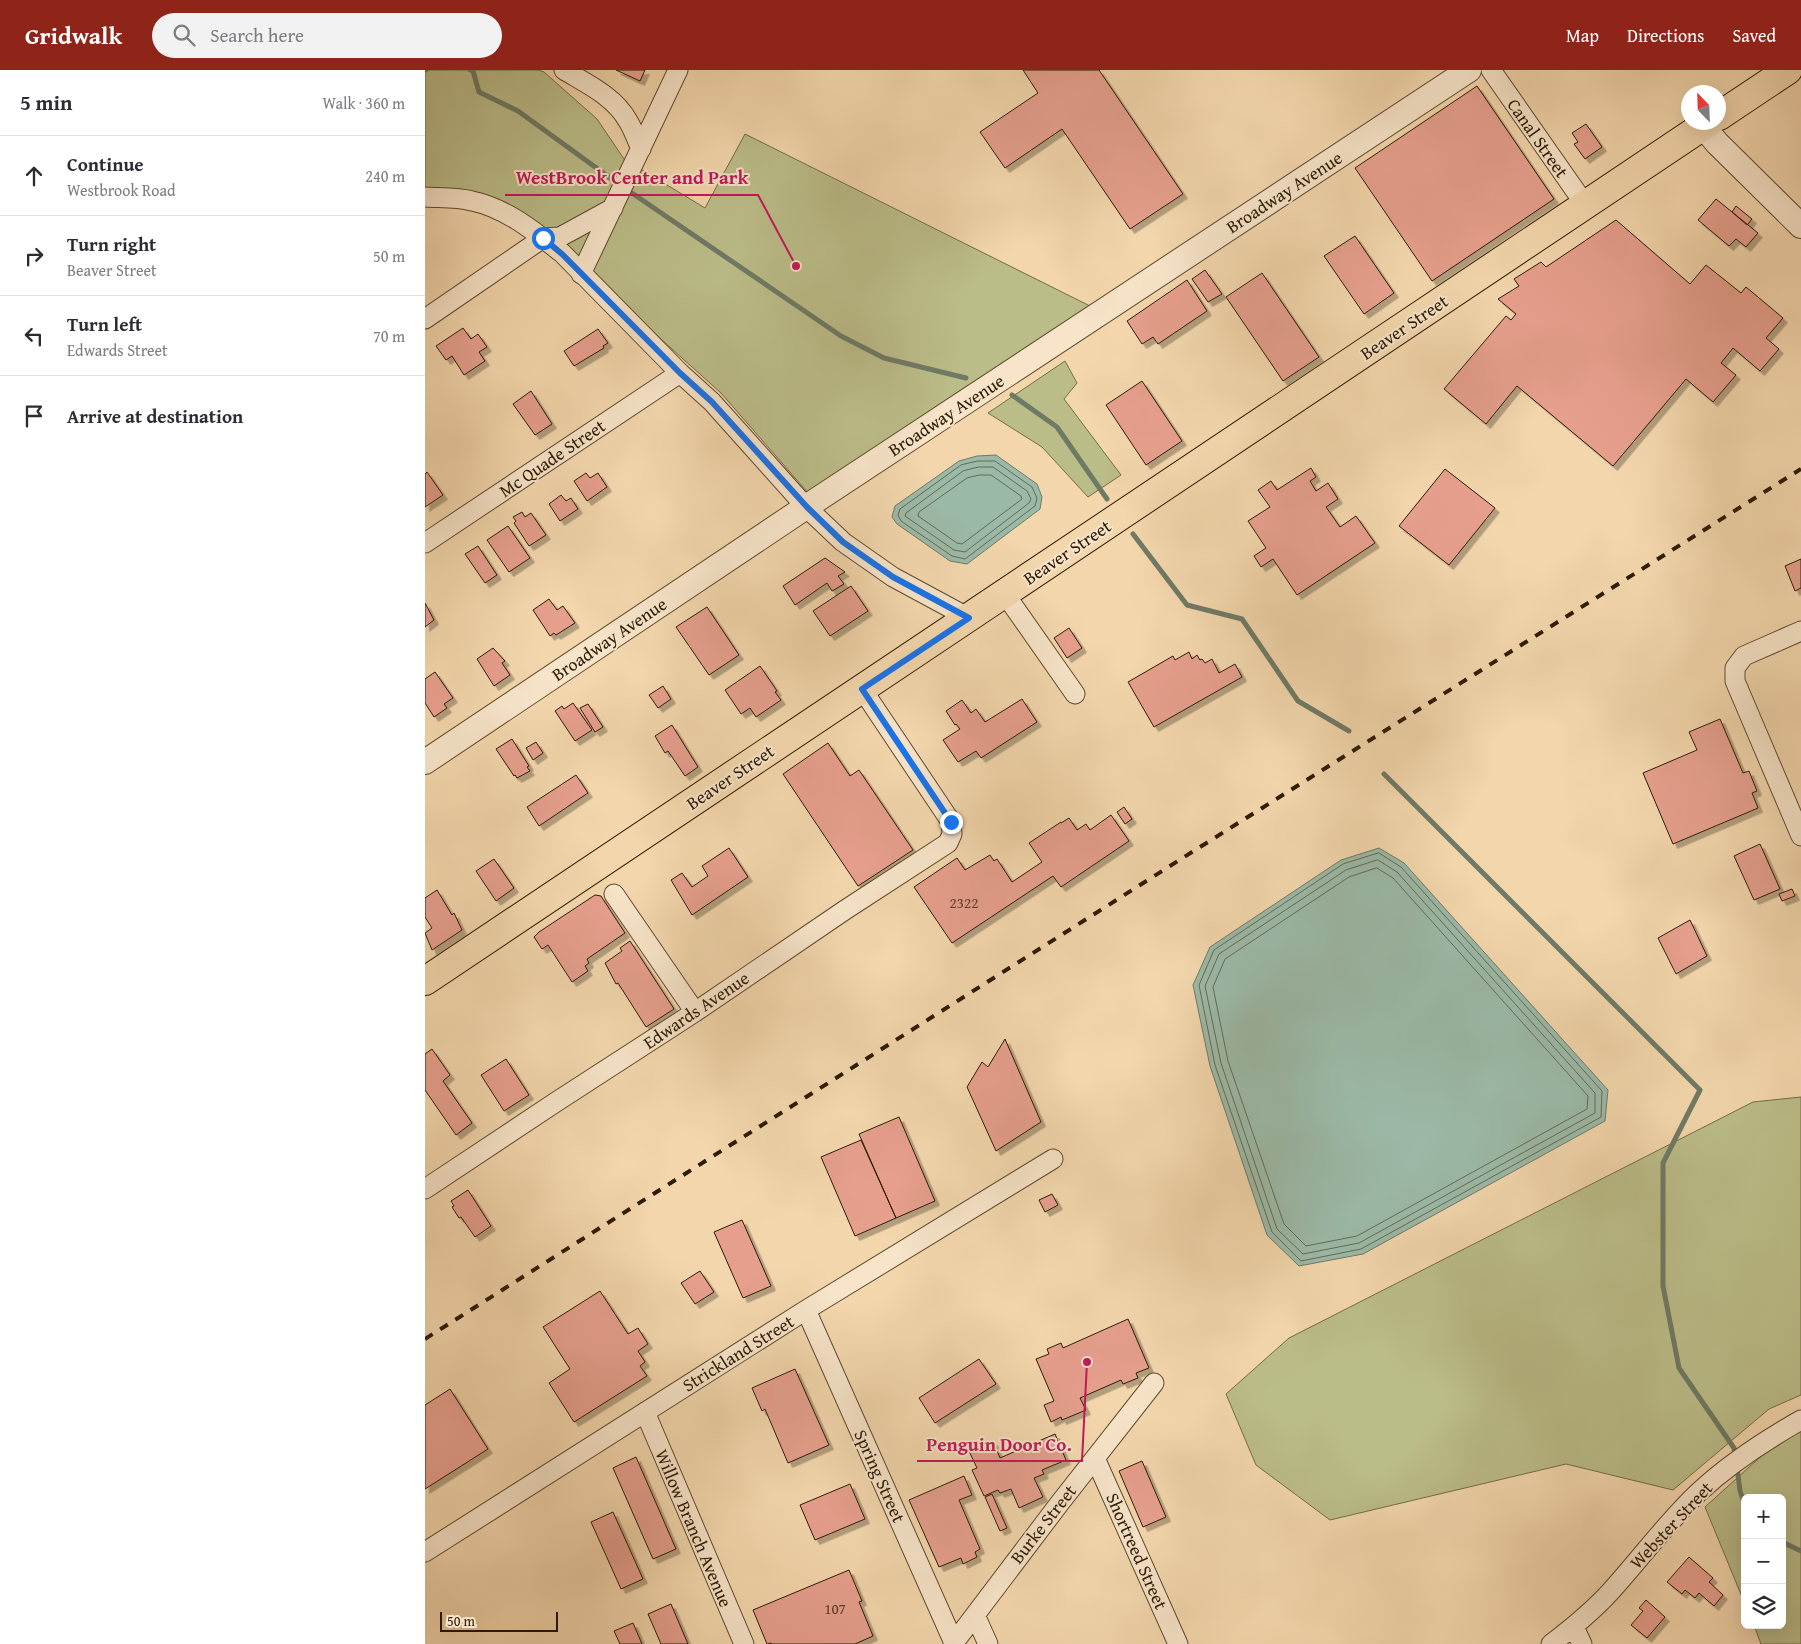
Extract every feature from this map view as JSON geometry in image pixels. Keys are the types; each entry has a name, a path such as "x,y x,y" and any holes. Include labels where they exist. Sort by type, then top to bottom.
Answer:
{"main road":[{"name":"Beaver Street","path":"1726,111 1788,70"},
{"name":"Beaver Street","path":"425,981 1698,130"}],"street":[{"path":"564,70 604,94 616,104 628,120 641,149"},
{"path":"581,274 678,70"},
{"name":"Broadway Avenue","path":"425,762 1469,70"},
{"name":"Canal Street","path":"1491,70 1586,206"},
{"path":"1713,130 1717,143 1801,226"},
{"path":"425,198 472,201 503,213 543,238 562,254 680,373 712,402 807,507 843,542 893,577 969,618"},
{"path":"425,319 543,238 560,237 613,208"},
{"name":"Mc Quade Street","path":"425,543 680,373"},
{"path":"1005,594 1075,694"},
{"path":"1801,631 1744,656 1735,668 1735,681 1801,836"},
{"name":"Edwards Avenue","path":"425,1189 695,1012 947,843 953,834 951,822 862,689"},
{"path":"614,894 695,1012"},
{"name":"Strickland Street","path":"425,1552 806,1310 1053,1159"},
{"name":"Spring Street","path":"806,1310 954,1643"},
{"name":"Burke Street","path":"954,1643 1154,1383"},
{"name":"Willow Branch Avenue","path":"645,1412 744,1644"},
{"name":"Webster Street","path":"1551,1644 1578,1636 1609,1593 1697,1494 1719,1474 1754,1447 1801,1420"},
{"name":"Shortreed Street","path":"1095,1458 1178,1644"},
{"path":"975,1615 988,1644"}],"green space":[{"path":"425,70 538,70 544,72 597,119 624,159 705,208 745,134 1094,308 809,494 721,393 613,296 549,235 425,190"},
{"path":"1065,361 1077,383 1064,399 1121,475 1088,497 1042,447 988,413"},
{"path":"1801,1097 1801,1395 1769,1409 1673,1490 1566,1464 1330,1520 1256,1465 1226,1394 1289,1338 1753,1102"},
{"path":"1801,1427 1801,1644 1761,1644 1755,1629 1786,1629 1786,1494 1741,1494 1741,1594 1705,1507 1769,1449"}],"water":[{"path":"996,455 1037,484 1042,497 1040,509 967,564 950,561 897,524 892,517 895,506 959,461 977,456"},
{"path":"1379,848 1404,863 1608,1090 1605,1121 1363,1254 1299,1266 1267,1235 1210,1066 1193,985 1210,947 1341,860"}],"building":[{"path":"616,70 645,70 640,81"},
{"path":"1023,70 1099,70 1183,194 1130,229 1062,129 1005,168 980,132 1038,93"},
{"path":"1477,86 1554,199 1432,281 1355,168"},
{"path":"1586,124 1602,147 1585,159 1574,144 1578,142 1572,133"},
{"path":"1716,199 1758,233 1746,247 1736,239 1729,246 1698,220"},
{"path":"1736,206 1752,219 1747,225 1732,212"},
{"path":"1616,220 1690,284 1706,265 1741,293 1746,287 1783,318 1766,338 1779,349 1760,371 1733,348 1721,363 1736,375 1713,402 1686,379 1613,466 1517,386 1486,424 1444,389 1506,316 1511,320 1516,314 1498,299 1519,286 1514,279 1541,262 1546,267"},
{"path":"1355,236 1394,293 1364,314 1324,256"},
{"path":"1205,270 1222,294 1208,302 1192,279"},
{"path":"1262,273 1319,357 1283,381 1226,297"},
{"path":"1187,280 1207,311 1158,344 1153,337 1142,344 1127,321"},
{"path":"463,328 471,339 478,334 487,347 479,352 485,361 464,375 452,356 446,360 436,346"},
{"path":"598,329 608,343 603,346 604,348 574,366 564,351"},
{"path":"1142,381 1182,441 1146,465 1106,405"},
{"path":"531,391 552,424 535,435 513,404"},
{"path":"1311,468 1316,477 1310,481 1316,491 1328,483 1338,499 1326,507 1340,527 1356,516 1375,543 1297,595 1273,559 1261,567 1254,556 1266,548 1248,521 1270,507 1258,490 1271,481 1277,490"},
{"path":"1445,469 1495,508 1449,565 1399,526"},
{"path":"427,472 443,495 425,507 425,474"},
{"path":"586,473 590,478 598,473 607,487 587,501 574,481"},
{"path":"561,495 566,501 571,498 578,509 560,521 549,504"},
{"path":"522,512 525,517 531,513 546,535 529,546 514,523 516,521 513,517"},
{"path":"508,526 530,558 509,572 487,540"},
{"path":"478,546 497,575 485,583 465,554"},
{"path":"825,558 845,572 838,576 844,584 832,591 827,583 795,605 783,586"},
{"path":"1801,559 1801,588 1795,591 1785,566"},
{"path":"851,586 868,611 830,636 813,611"},
{"path":"549,599 557,610 563,606 575,623 556,635 554,633 550,636 533,610"},
{"path":"425,603 434,620 425,627"},
{"path":"707,607 739,655 709,675 676,627"},
{"path":"1069,628 1082,648 1067,658 1054,638"},
{"path":"493,648 505,661 502,663 510,675 494,686 477,659"},
{"path":"1189,652 1192,659 1197,655 1205,663 1212,659 1219,673 1235,664 1242,677 1154,727 1128,682 1173,656 1175,660"},
{"path":"760,666 781,700 756,717 750,708 741,714 725,690"},
{"path":"435,672 453,698 444,704 447,708 434,717 425,703 425,679"},
{"path":"663,686 671,699 658,708 649,695"},
{"path":"1022,699 1037,722 981,758 976,751 958,762 943,740 960,729 946,711 962,700 971,713 976,709 985,722"},
{"path":"573,703 592,730 575,741 555,711 562,706 564,709"},
{"path":"588,704 603,727 595,732 580,708"},
{"path":"1720,719 1743,773 1749,771 1757,791 1752,793 1758,808 1673,844 1643,773 1697,750 1689,732"},
{"path":"672,725 698,767 685,776 668,751 665,753 655,736"},
{"path":"512,739 529,766 527,767 530,771 517,778 496,749"},
{"path":"536,742 543,753 533,760 526,748"},
{"path":"828,743 850,776 859,770 913,850 858,886 783,774"},
{"path":"576,775 588,793 539,826 527,807"},
{"path":"1124,807 1132,819 1125,824 1117,812"},
{"path":"1111,815 1129,841 1061,887 1053,876 952,943 914,887 957,858 965,870 990,855 994,861 997,859 1012,882 1042,862 1029,843 1069,818 1077,830 1086,824 1090,830"},
{"path":"1760,844 1780,889 1754,900 1734,856"},
{"path":"729,848 748,877 692,915 671,880 682,873 692,887 708,876 702,866"},
{"path":"494,859 514,888 496,901 476,871"},
{"path":"1792,889 1795,896 1782,901 1779,894"},
{"path":"437,890 452,915 454,913 462,930 432,950 425,933 432,928 425,917 425,898"},
{"path":"595,895 601,896 625,933 587,959 589,963 585,966 588,971 572,982 548,945 542,949 534,937"},
{"path":"1690,920 1707,956 1676,974 1658,938"},
{"path":"630,941 674,1009 646,1027 618,983 616,984 605,963 622,951 620,948"},
{"path":"1005,1039 1041,1122 996,1151 967,1087 982,1062 988,1067"},
{"path":"432,1049 450,1075 443,1081 472,1123 456,1135 425,1090 425,1054"},
{"path":"506,1059 529,1095 504,1111 481,1075"},
{"path":"899,1117 935,1201 896,1218 859,1134"},
{"path":"861,1140 896,1218 855,1236 821,1157"},
{"path":"468,1190 491,1226 475,1237 461,1217 459,1218 452,1207 454,1206 451,1201"},
{"path":"1052,1194 1058,1205 1045,1212 1039,1200"},
{"path":"742,1220 771,1286 743,1298 714,1232"},
{"path":"700,1271 714,1292 695,1304 681,1283"},
{"path":"600,1291 628,1334 638,1328 648,1344 638,1351 645,1362 640,1366 647,1376 574,1422 549,1383 570,1369 543,1327"},
{"path":"1128,1319 1149,1368 1136,1373 1138,1378 1123,1384 1121,1380 1080,1398 1086,1410 1062,1420 1061,1417 1051,1422 1044,1405 1054,1401 1036,1359 1049,1354 1047,1349 1061,1343 1063,1348"},
{"path":"979,1359 996,1384 935,1423 919,1398"},
{"path":"795,1369 829,1445 788,1463 765,1409 762,1411 752,1388"},
{"path":"450,1389 488,1449 425,1489 425,1405"},
{"path":"1055,1434 1066,1460 1042,1470 1044,1474 1034,1478 1043,1497 1019,1508 1011,1489 1000,1493 998,1490 984,1496 972,1470 977,1468 968,1449 993,1441 1000,1458"},
{"path":"636,1457 676,1549 653,1559 613,1468"},
{"path":"1142,1461 1166,1517 1143,1527 1119,1471"},
{"path":"964,1476 972,1495 959,1500 980,1549 975,1552 977,1557 963,1564 961,1558 939,1567 909,1500"},
{"path":"850,1484 865,1519 815,1540 800,1505"},
{"path":"992,1494 1007,1528 1000,1531 985,1497"},
{"path":"613,1512 643,1579 621,1589 591,1522"},
{"path":"1689,1557 1713,1578 1709,1582 1723,1595 1714,1606 1699,1593 1695,1598 1685,1590 1682,1594 1667,1582"},
{"path":"849,1570 862,1601 859,1602 873,1636 855,1644 767,1644 753,1610"},
{"path":"1646,1600 1665,1617 1647,1638 1631,1625 1643,1611 1639,1608"},
{"path":"671,1604 688,1644 661,1644 648,1614"},
{"path":"633,1623 642,1644 620,1644 614,1631"}],"waterway":[{"path":"470,70 473,71 479,92 518,111 613,180"},
{"path":"629,191 841,336 884,358 966,378"},
{"path":"1012,395 1057,427 1107,499"},
{"path":"1133,534 1187,605 1242,619 1298,701 1349,731"},
{"path":"1384,774 1700,1090 1663,1163 1663,1286 1679,1368 1734,1448 1735,1456"},
{"path":"1737,1467 1741,1494"},
{"path":"1786,1544 1801,1551"}],"railway":[{"path":"425,1339 1181,859 1801,469"}],"place":[{"name":"WestBrook Center and Park","path":"796,266"},
{"name":"Penguin Door Co.","path":"1087,1362"}],"route":[{"path":"543,238 562,254 680,373 712,402 807,507 843,542 893,577 969,618 862,689 951,822"}]}
